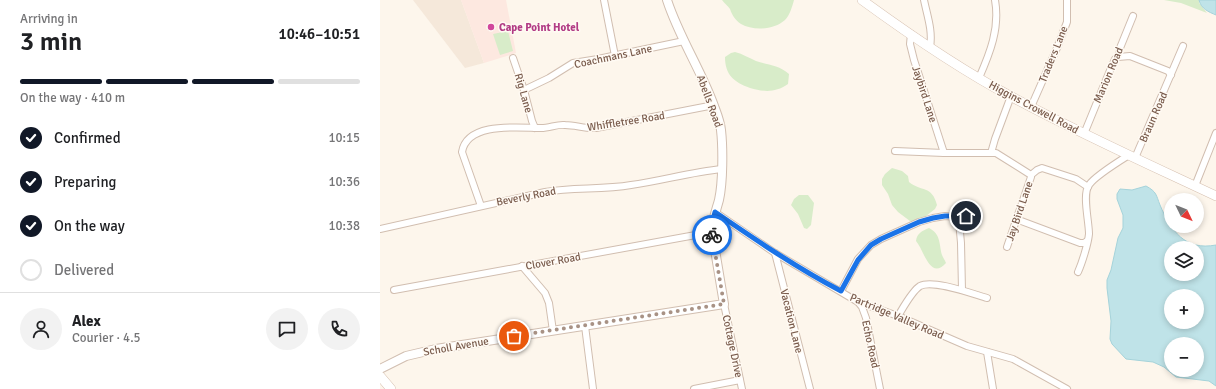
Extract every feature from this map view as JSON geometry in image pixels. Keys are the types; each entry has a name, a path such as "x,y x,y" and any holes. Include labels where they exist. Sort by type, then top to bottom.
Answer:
{"main road":[{"name":"Higgins Crowell Road","path":"862,0 930,47 1011,96 1084,134 1216,196"},
{"path":"380,376 386,387"}],"street":[{"path":"604,0 615,56"},
{"name":"Abells Road","path":"667,0 673,17 700,72 714,105 721,128 722,169 719,199 712,224 712,232"},
{"path":"924,0 931,30 932,39 930,47"},
{"path":"979,78 986,62 996,29 997,9 995,0"},
{"name":"Traders Lane","path":"1031,107 1057,48 1066,22 1067,0"},
{"name":"Marion Road","path":"1084,134 1115,58 1118,56 1133,16"},
{"name":"Jaybird Lane","path":"911,34 910,44 914,60 944,153"},
{"name":"Coachmans Lane","path":"524,90 549,78 574,63 684,41"},
{"name":"Braun Road","path":"1132,157 1184,46"},
{"path":"1118,56 1130,56 1168,71 1171,75"},
{"name":"Rig Lane","path":"513,58 535,128"},
{"path":"991,153 1011,96"},
{"name":"Whiffletree Road","path":"481,206 462,152 464,144 474,135 496,128 546,128 556,124 567,124 582,128 596,128 714,105"},
{"path":"1195,186 1216,133"},
{"path":"895,151 991,153 996,154 1031,175 1042,168 1076,179 1088,186"},
{"path":"1078,272 1089,230 1085,197 1088,186 1094,179 1121,160 1132,157"},
{"name":"Beverly Road","path":"380,229 559,189 598,189 722,169"},
{"name":"Jay Bird Lane","path":"1007,247 1031,175"},
{"name":"Partridge Valley Road","path":"715,212 775,253 858,302 898,316 967,346 1022,363 1067,389"},
{"path":"841,291 858,260 871,245 881,239 919,222 945,216 957,217 974,215"},
{"path":"957,217 959,221 961,244 962,290"},
{"path":"1016,219 1080,243 1087,241"},
{"name":"Clover Road","path":"394,290 712,232"},
{"name":"Cottage Drive","path":"712,232 724,304 742,389"},
{"name":"Vacation Lane","path":"775,253 810,389"},
{"path":"522,266 545,293 549,303 554,331"},
{"path":"898,316 920,287 928,284 962,290 986,298"},
{"name":"Echo Road","path":"858,302 862,307 866,318 880,389"},
{"name":"Scholl Avenue","path":"380,369 391,362 422,352 724,304"},
{"path":"585,326 593,389"},
{"path":"987,352 993,389"},
{"path":"694,389 740,380"}],"shaded area":[{"path":"413,0 461,0 484,63 465,68"},
{"name":"Cape Point Hotel","path":"461,0 506,0 516,53 484,63"}],"green space":[{"path":"722,0 794,0 790,13 785,20 769,28 751,28 741,24"},
{"path":"1164,0 1199,0 1199,3 1207,13 1181,3"},
{"path":"508,31 513,51 500,55 493,34"},
{"path":"735,52 785,71 789,74 788,84 779,89 765,91 750,88 739,83 729,73 725,63 725,57"},
{"path":"892,168 902,171 908,176 909,182 932,194 937,205 935,209 926,216 915,221 910,221 898,212 892,205 888,194 882,185 882,179"},
{"path":"799,195 808,195 814,203 811,225 807,229 804,228 798,214 791,205 794,199"},
{"path":"929,228 938,236 942,255 946,263 940,268 932,266 928,262 916,241 922,231"}],"water":[{"path":"1199,0 1216,0 1216,15 1203,8"},
{"path":"1146,186 1152,190 1156,194 1164,214 1164,233 1176,233 1186,241 1164,241 1164,281 1204,281 1204,246 1216,245 1216,386 1209,381 1176,377 1204,377 1204,337 1164,337 1164,367 1153,362 1126,359 1112,344 1110,339 1111,321 1107,280 1111,270 1118,238 1123,228 1123,215 1117,199 1117,194 1120,189 1132,190"}],"way so far":[{"path":"514,336 724,304 712,235"}],"place":[{"name":"Cape Point Hotel","path":"491,27"}],"route":[{"path":"712,235 712,224 715,212 775,253 841,291 858,260 871,245 919,222 945,216 966,216"}]}
